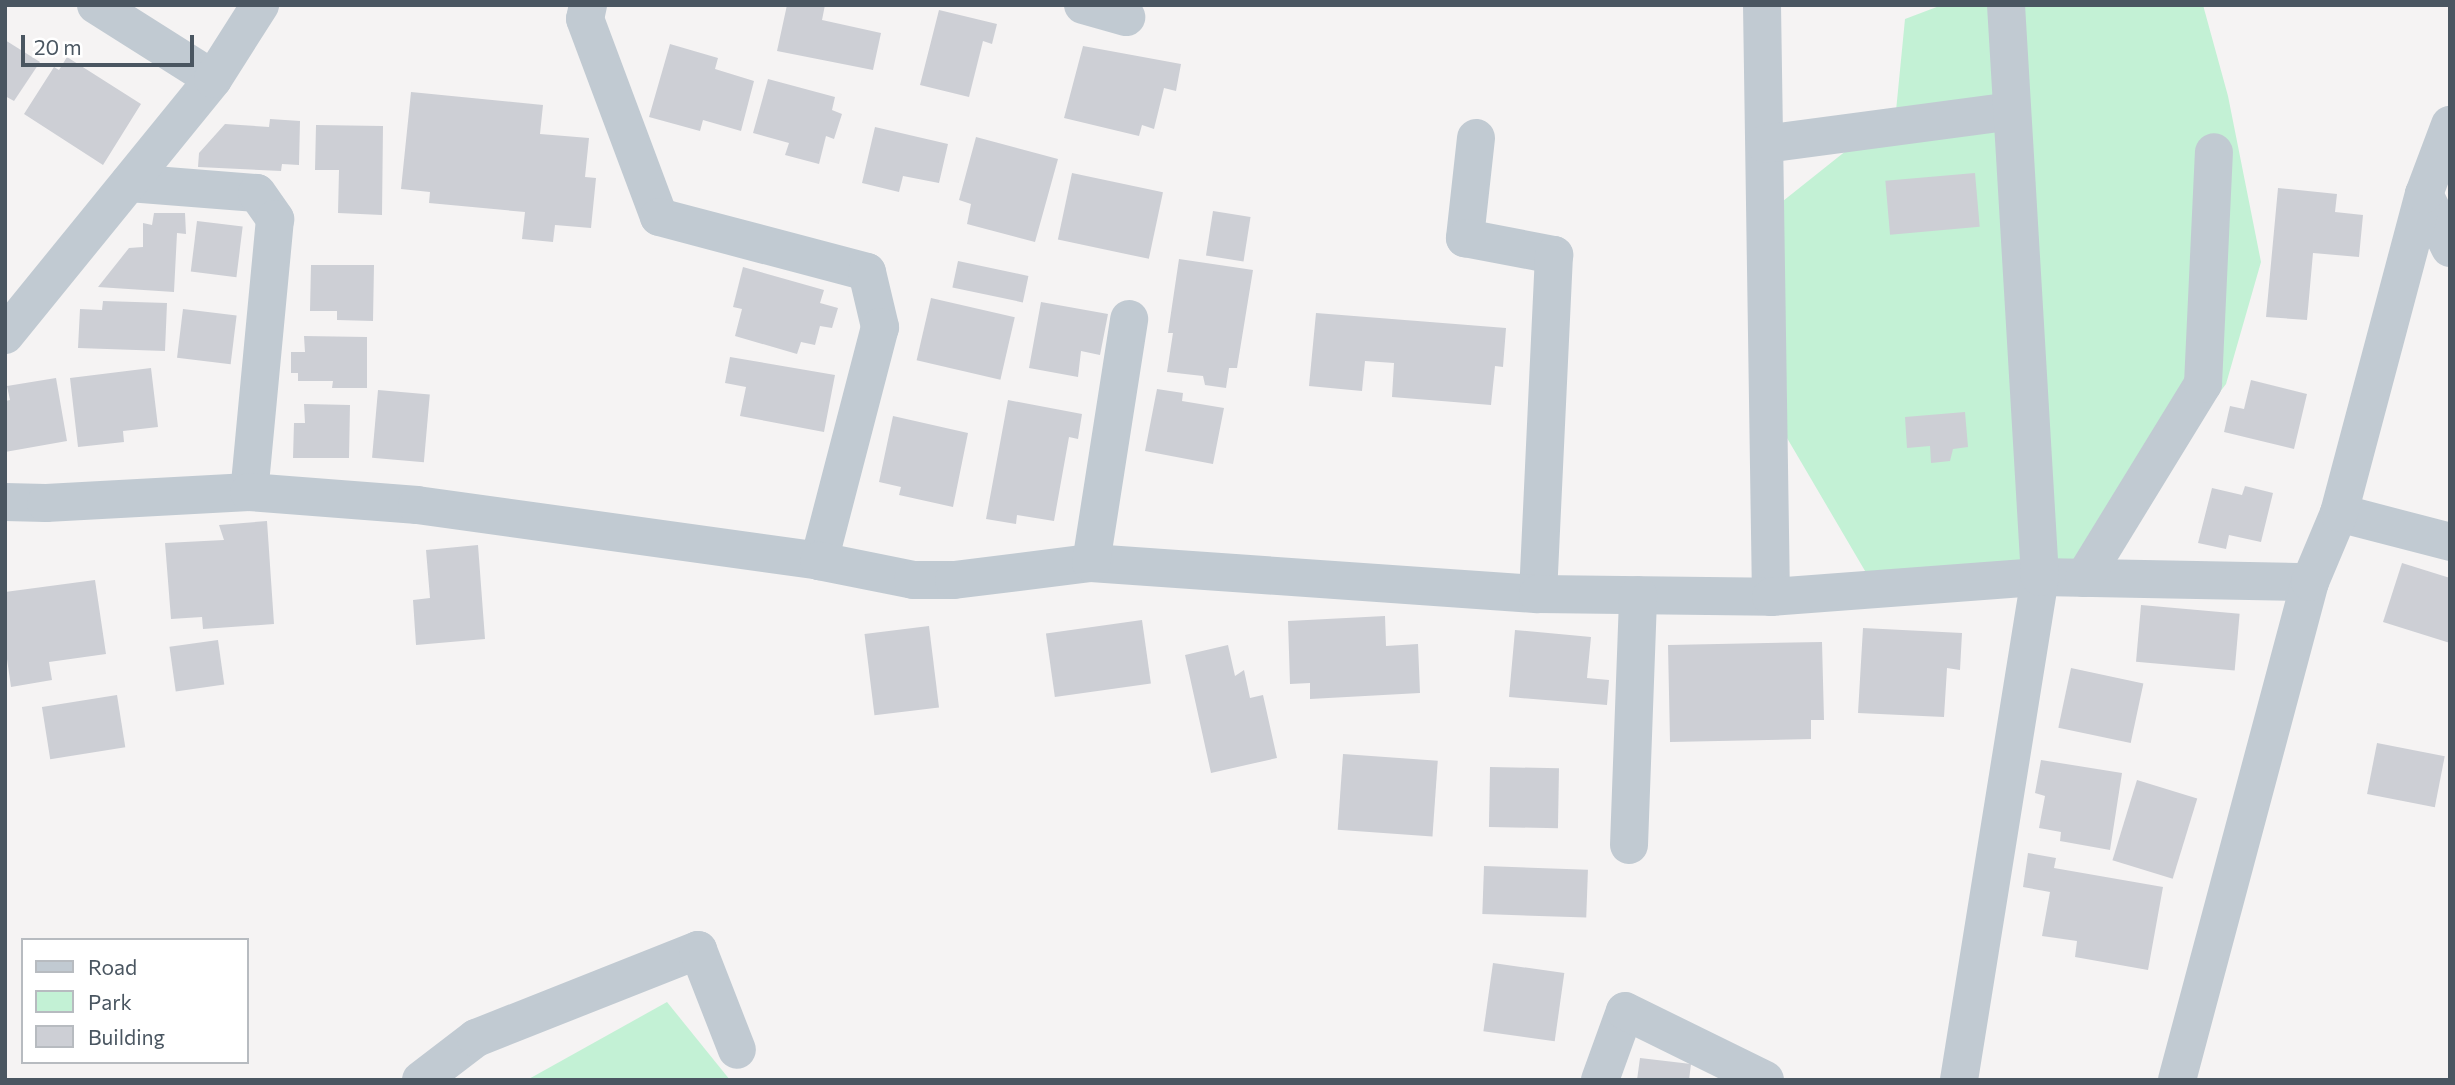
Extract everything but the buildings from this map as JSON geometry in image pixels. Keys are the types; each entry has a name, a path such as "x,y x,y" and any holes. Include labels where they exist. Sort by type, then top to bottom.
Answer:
{"street":[{"path":"96,5 213,79"},
{"path":"5,335 213,79 260,5"},
{"path":"588,5 585,19 659,217 867,272 880,327 819,561"},
{"path":"1083,5 1126,17"},
{"path":"1762,5 1772,597"},
{"path":"1959,1080 2040,577 2007,5"},
{"path":"1765,144 2012,111"},
{"path":"2177,1080 2310,582 2339,513 2424,194 2450,125"},
{"path":"1476,138 1465,238 1554,255 1538,594"},
{"path":"2084,578 2203,384 2214,152"},
{"path":"129,183 257,193 275,219 249,492"},
{"path":"2424,194 2450,248"},
{"path":"1091,563 1129,319"},
{"path":"5,502 46,503 249,492 417,505 819,561 913,580 954,580 1091,563 1538,594 1772,597 2040,577 2310,582"},
{"path":"2339,513 2450,542"},
{"path":"1629,845 1638,595"},
{"path":"421,1080 476,1038 698,950 737,1050"},
{"path":"1600,1080 1625,1010 1765,1080"}],"green space":[{"path":"1942,5 2203,5 2228,96 2261,262 2226,384 2134,505 2097,568 1868,576 1787,438 1783,201 1896,111 1905,19"},
{"path":"667,1002 730,1080 527,1080"}]}
